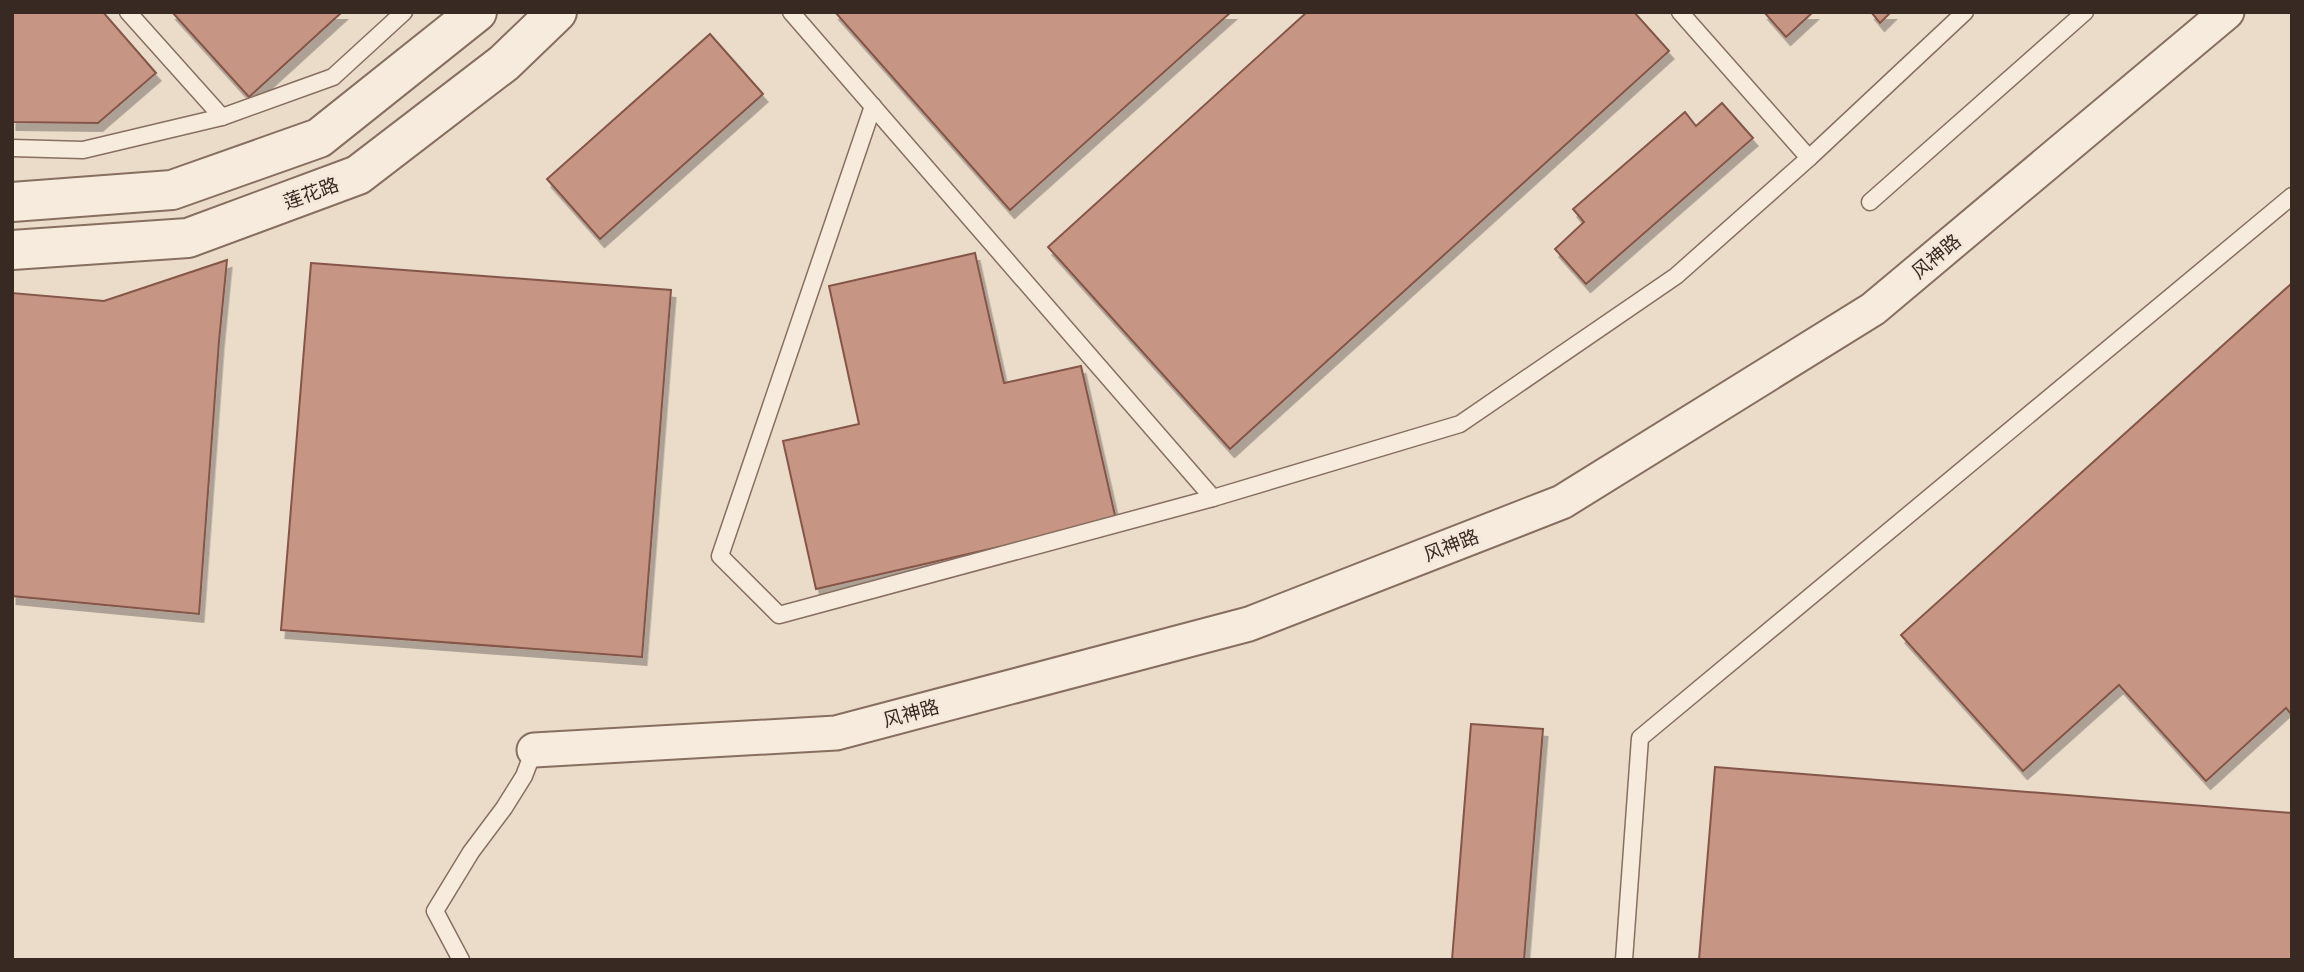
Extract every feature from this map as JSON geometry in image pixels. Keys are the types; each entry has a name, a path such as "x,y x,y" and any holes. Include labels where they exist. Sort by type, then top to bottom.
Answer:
{"street":[{"path":"12,202 172,190 318,138 477,12"},
{"name":"莲花路","path":"12,250 188,238 358,175 504,63 557,12"},
{"name":"风神路","path":"534,750 836,733 1249,624 1562,502 1873,309 2227,12"}],"lane":[{"path":"128,12 222,117"},
{"path":"12,148 83,150 222,117 333,77 404,12"},
{"path":"791,12 1213,498"},
{"path":"1680,12 1810,158"},
{"path":"873,106 720,556 779,615 1213,498 1460,424 1676,276 1810,158 1965,12"},
{"path":"1870,202 2085,12"},
{"path":"1624,960 1640,738 2292,195"},
{"path":"461,960 435,911 471,852 524,776 534,750"}],"building":[{"path":"12,12 103,12 156,73 98,123 12,122"},
{"path":"172,12 342,12 249,97"},
{"path":"835,12 1231,12 1010,210"},
{"path":"1307,12 1634,12 1669,51 1230,449 1048,247"},
{"path":"1764,12 1813,12 1786,37"},
{"path":"1871,12 1891,12 1880,23"},
{"path":"710,34 763,94 600,239 547,179"},
{"path":"1722,103 1753,138 1586,284 1555,249 1584,222 1573,209 1685,112 1696,126"},
{"path":"975,253 1004,383 1081,366 1116,520 816,589 783,441 859,424 829,286"},
{"path":"227,260 199,614 12,596 12,293 104,301"},
{"path":"311,263 671,290 642,657 281,630"},
{"path":"2292,283 2292,715 2286,708 2206,781 2119,685 2023,771 1901,635"},
{"path":"1471,724 1543,729 1524,960 1452,960"},
{"path":"1715,767 2292,813 2292,960 1699,960"}]}
